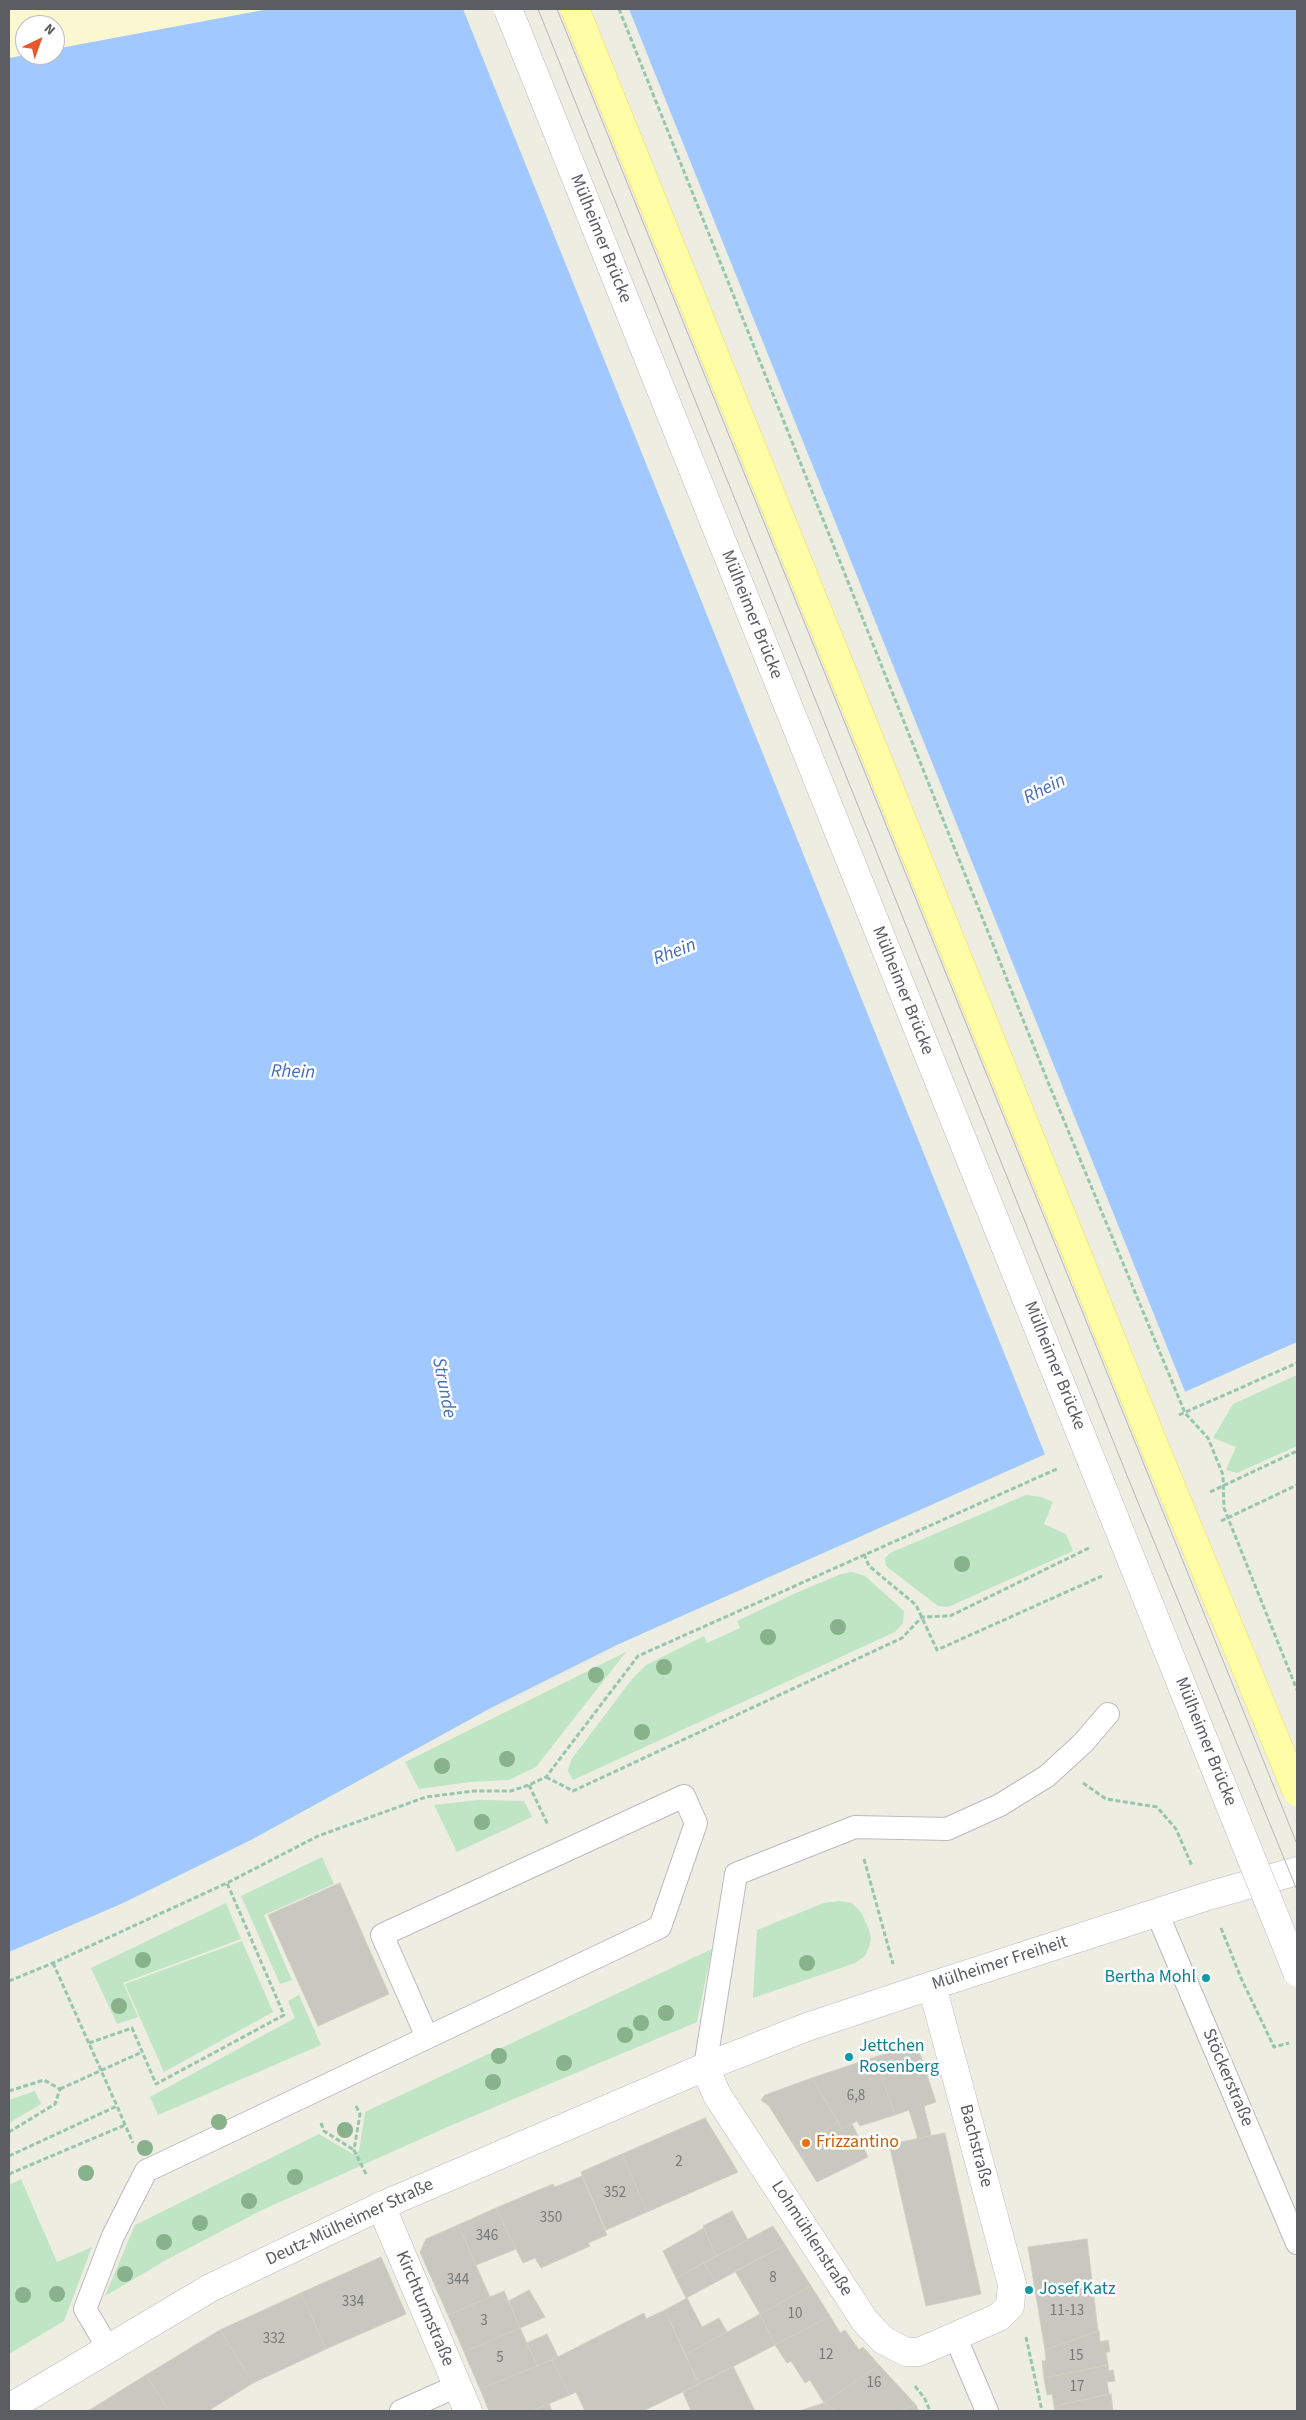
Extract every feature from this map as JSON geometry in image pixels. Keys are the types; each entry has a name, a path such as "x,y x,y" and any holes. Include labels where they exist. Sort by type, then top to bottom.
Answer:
{"main road":[{"path":"576,9 1147,1427 1297,1792"},
{"path":"594,9 1200,1518 1297,1752"}],"street":[{"name":"Mülheimer Brücke","path":"508,9 1297,1972"},
{"name":"Mülheimer Freiheit","path":"705,2067 808,2027 1208,1896 1297,1871"},
{"name":"Bachstraße","path":"932,1986 1012,2284 1010,2306"},
{"name":"Deutz-Mülheimer Straße","path":"9,2408 210,2288 381,2206 705,2067"},
{"name":"Lohmühlenstraße","path":"705,2067 717,2095 865,2321 883,2340 906,2352 919,2352 955,2336"},
{"name":"Kirchturmstraße","path":"381,2206 468,2411"},
{"path":"955,2336 1000,2317 1010,2306"}],"lane":[{"path":"705,2067 736,1874 854,1827 947,1829 1000,1805 1047,1776 1083,1743 1108,1714"},
{"path":"108,2348 85,2309 113,2236 146,2171 427,2036 660,1928 696,1823 684,1796 382,1935 427,2036"},
{"name":"Stöckerstraße","path":"1157,1913 1297,2243"},
{"path":"955,2336 987,2411"},
{"path":"401,2411 457,2386"}],"path":[{"path":"619,9 1048,1082 1185,1413 1208,1438 1223,1475 1224,1508 1297,1690"},
{"path":"1258,1469 1297,1451"},
{"path":"9,1981 53,1963 227,1883 318,1836 426,1797 474,1791 511,1791 546,1777 638,1656 864,1554 869,1566 916,1605 937,1650"},
{"path":"546,1777 573,1790 902,1638 922,1617"},
{"path":"1058,1765 1106,1799 1157,1807 1176,1830 1184,1852"},
{"path":"529,1785 542,1812"},
{"path":"854,1827 890,1954"},
{"path":"89,2043 132,2028 156,2084 284,2015 227,1883"},
{"path":"1208,1896 1241,1978 1274,2047 1289,2043"},
{"path":"53,1963 146,2171"},
{"path":"9,2132 54,2104 60,2088 142,2052"},
{"path":"9,2091 44,2080 60,2088"},
{"path":"9,2156 117,2106"},
{"path":"354,2150 360,2114"},
{"path":"9,2174 125,2124"},
{"path":"324,2131 354,2150 362,2165"},
{"path":"1010,2306 1022,2322 1042,2411"}],"green space":[{"path":"1297,1375 1297,1446 1237,1473 1226,1470 1236,1447 1213,1438 1233,1404"},
{"path":"1026,1495 1041,1497 1053,1502 1044,1524 1066,1534 1073,1551 948,1607 938,1606 886,1566 885,1558 890,1553"},
{"path":"852,1572 865,1576 904,1611 903,1623 895,1632 573,1780 568,1771 571,1760 632,1679 646,1665 704,1636 707,1643 740,1628 737,1621 796,1593 841,1574"},
{"path":"626,1652 536,1767 509,1780 470,1782 419,1789 405,1762"},
{"path":"479,1800 524,1801 532,1817 457,1852 434,1805"},
{"path":"322,1857 334,1884 264,1915 292,1980 280,1984 241,1896"},
{"path":"839,1901 852,1903 861,1912 871,1938 865,1956 855,1963 753,1998 757,1930 824,1903"},
{"path":"226,1903 241,1939 123,1983 138,2017 117,2024 91,1968"},
{"path":"242,1941 273,2012 164,2072 125,1984"},
{"path":"712,1949 697,2022 452,2125 264,2209 168,2259 105,2296 135,2225 319,2134 353,2154 359,2151 365,2112"},
{"path":"299,1995 321,2045 158,2115 150,2097 295,2018 288,2001"},
{"path":"35,2091 41,2104 9,2123 9,2100"},
{"path":"21,2179 57,2262 92,2247 64,2321 9,2354 9,2185"}],"sand":[{"path":"9,9 269,9 65,47 65,15 15,15 15,57 9,58"}],"water":[{"path":"269,9 1297,9 1297,1342 619,1644 489,1709 251,1840 121,1904 9,1952 9,58 15,57 15,65 65,65 65,47"}],"pier":[{"path":"463,9 629,9 1186,1394 1046,1457"}],"building":[{"path":"340,1883 389,1994 318,2026 268,1915"},
{"path":"917,2045 936,2102 924,2106 931,2135 918,2139 909,2110 895,2115 875,2057"},
{"path":"875,2057 895,2115 860,2126 857,2121 842,2129 812,2078"},
{"path":"812,2078 838,2122 825,2130 835,2147 858,2136 868,2157 817,2182 769,2106 761,2100 765,2095"},
{"path":"705,2118 738,2172 647,2212 622,2154"},
{"path":"838,2122 842,2129 852,2124 858,2136 835,2147 825,2130"},
{"path":"945,2133 981,2294 926,2306 890,2148 881,2150 881,2146"},
{"path":"622,2154 647,2212 606,2230 581,2172"},
{"path":"582,2176 607,2235 588,2243 590,2246 541,2268 535,2258 523,2263 496,2208 553,2184 555,2187"},
{"path":"496,2208 516,2249 476,2265 458,2225"},
{"path":"732,2211 748,2240 716,2256 703,2226"},
{"path":"458,2225 490,2297 448,2315 420,2252 426,2239"},
{"path":"773,2226 785,2245 716,2282 704,2263"},
{"path":"704,2228 716,2256 676,2278 663,2251"},
{"path":"1087,2239 1098,2331 1045,2350 1028,2247"},
{"path":"785,2245 811,2286 760,2314 735,2271"},
{"path":"381,2257 406,2314 326,2349 301,2293"},
{"path":"704,2263 716,2282 686,2298 676,2278"},
{"path":"811,2286 830,2316 775,2345 760,2314"},
{"path":"529,2290 545,2317 520,2328 509,2301"},
{"path":"504,2291 520,2328 464,2352 448,2315"},
{"path":"301,2293 326,2349 253,2383 220,2330"},
{"path":"687,2298 702,2327 719,2318 727,2332 685,2355 665,2310"},
{"path":"665,2310 699,2384 643,2411 585,2411 576,2392 570,2395 552,2360 644,2313 646,2319"},
{"path":"760,2314 775,2345 699,2384 685,2355"},
{"path":"830,2316 840,2333 845,2330 859,2350 863,2347 879,2365 824,2403 810,2380 805,2383 791,2361 787,2363 775,2345"},
{"path":"520,2328 537,2366 480,2389 464,2352"},
{"path":"220,2330 253,2383 208,2411 169,2411 146,2375"},
{"path":"1099,2331 1100,2342 1108,2340 1110,2352 1106,2352 1108,2365 1044,2378 1042,2361 1046,2361 1045,2350"},
{"path":"547,2334 558,2357 537,2366 527,2343"},
{"path":"552,2360 570,2395 531,2411 489,2411 480,2389"},
{"path":"879,2365 916,2405 899,2411 837,2411 824,2403"},
{"path":"1108,2365 1109,2371 1113,2370 1115,2381 1107,2382 1109,2394 1054,2406 1052,2394 1047,2395 1044,2378"},
{"path":"733,2366 755,2411 691,2411 683,2392"},
{"path":"146,2375 169,2411 88,2411"},
{"path":"1111,2394 1113,2411 1055,2411 1054,2406"},
{"path":"824,2403 837,2411 799,2411"},
{"path":"549,2404 552,2411 531,2411"},
{"path":"916,2405 918,2411 899,2411"}],"tram line":[{"path":"538,9 1128,1478 1297,1890"},
{"path":"557,9 1297,1844"}],"place":[{"name":"Bertha Mohl","path":"1206,1978"},
{"name":"Jettchen Rosenberg","path":"849,2057"},
{"name":"Frizzantino","path":"806,2143"},
{"name":"Josef Katz","path":"1029,2290"}],"water label":[{"name":"Rhein","path":"1045,790"},
{"name":"Rhein","path":"675,953"},
{"name":"Rhein","path":"293,1073"},
{"name":"Strunde","path":"443,1388"}]}
